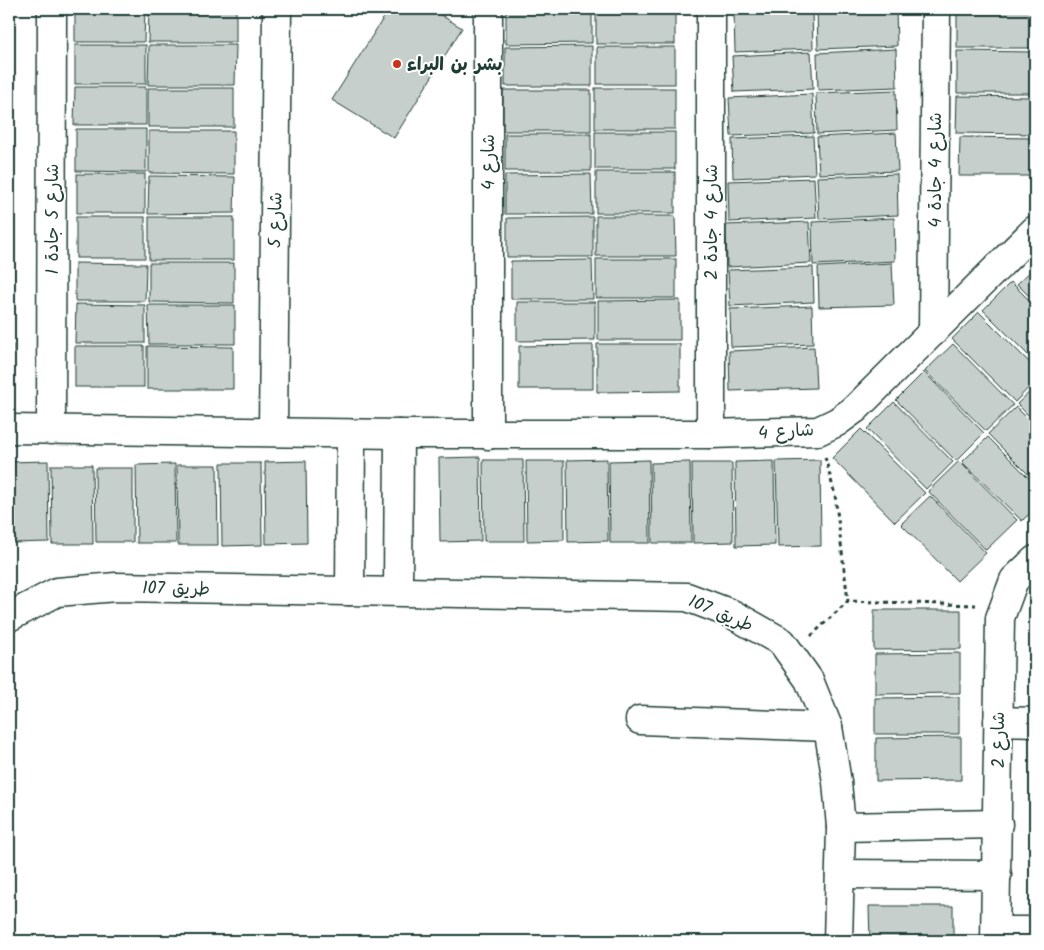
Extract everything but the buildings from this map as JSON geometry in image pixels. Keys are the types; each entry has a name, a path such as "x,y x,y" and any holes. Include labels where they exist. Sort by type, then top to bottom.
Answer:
{"street":[{"name":"شارع 5 جادة 1","path":"51,430 52,9"},
{"name":"شارع 5","path":"273,431 277,9"},
{"name":"شارع 4","path":"488,9 488,435"},
{"name":"شارع 4 جادة 2","path":"711,9 711,434"},
{"name":"شارع 4 جادة 4","path":"933,332 936,9"},
{"name":"شارع 4","path":"351,434 711,434 818,431 837,422 855,409 1035,230"},
{"path":"9,429 273,431 351,434 350,591"},
{"path":"398,434 398,591"},
{"name":"شارع 2","path":"995,936 1000,618 1014,580 1035,560"},
{"name":"طريق 107","path":"9,616 56,592 116,587 687,597 732,614 782,642 809,680 828,727 834,753 841,827 838,941"},
{"path":"640,720 828,727"},
{"path":"998,721 1035,722"},
{"path":"841,827 998,824"},
{"path":"840,874 997,875"},
{"path":"995,936 1035,931"}],"path":[{"path":"818,431 835,495 848,601"},
{"path":"791,655 848,601 1004,605"}],"place":[{"name":"بشر بن البراء","path":"397,64"}]}
